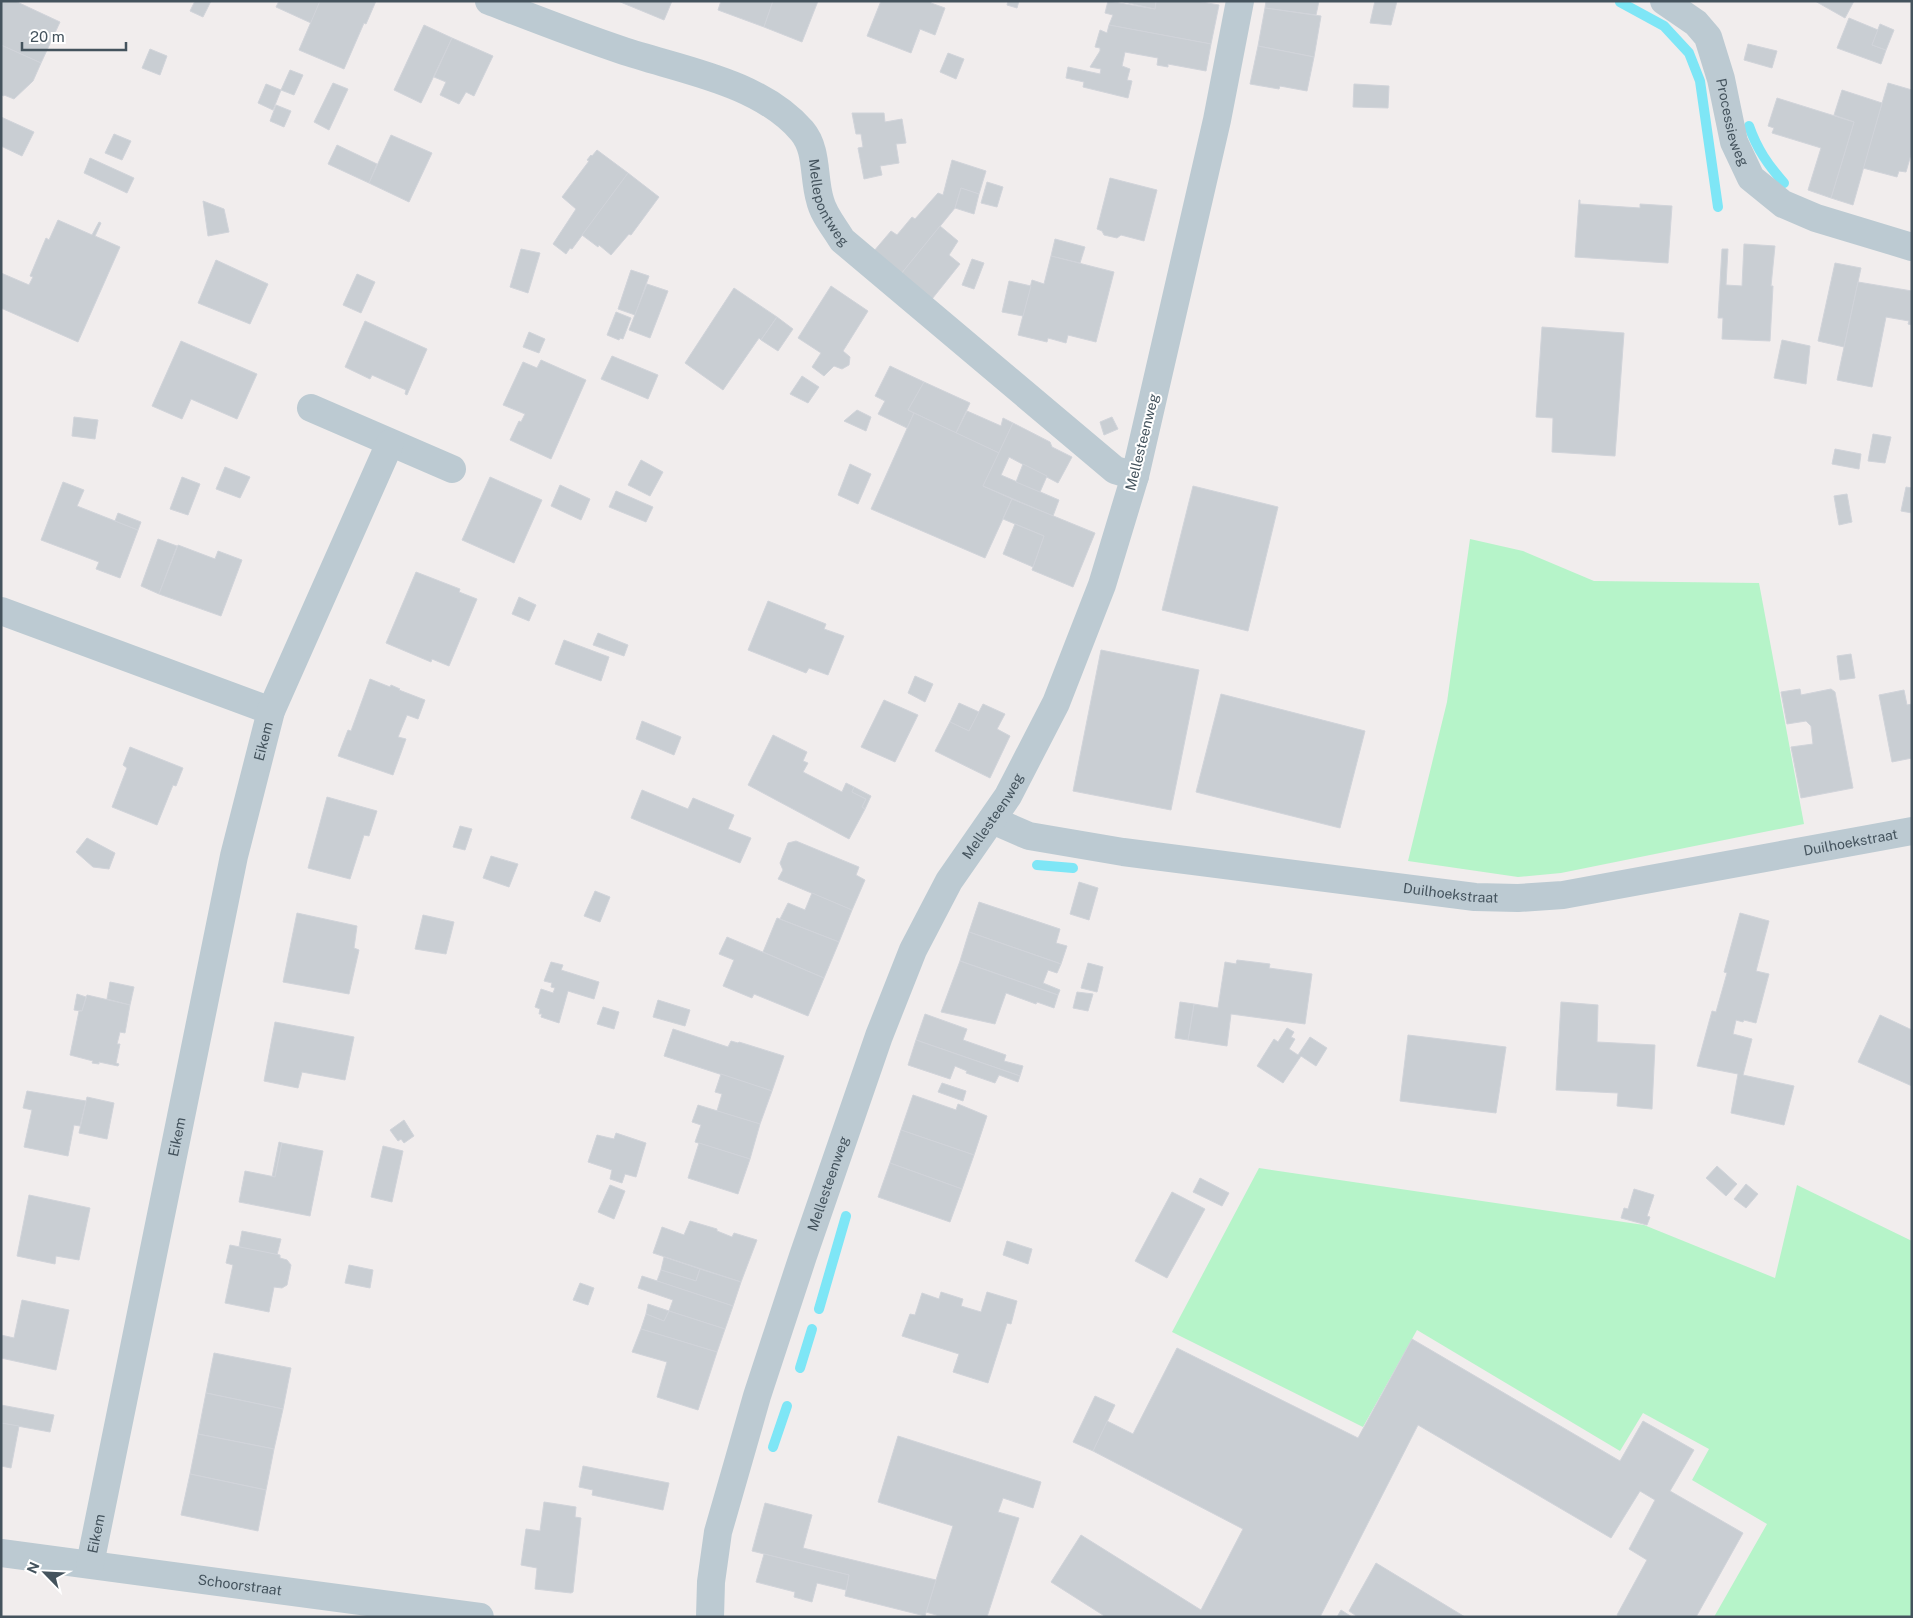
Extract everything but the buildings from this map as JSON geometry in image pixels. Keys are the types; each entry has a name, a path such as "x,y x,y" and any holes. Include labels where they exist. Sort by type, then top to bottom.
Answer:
{"street":[{"name":"Mellepontweg","path":"489,1 619,50 745,90 766,100 780,110 803,132 811,147 820,201 842,240 1115,470 1135,476"},
{"name":"Mellesteenweg","path":"710,1617 711,1582 718,1532 754,1405 879,1036 913,950 949,880 1008,796 1056,703 1102,585 1135,476 1217,120 1240,1"},
{"name":"Processieweg","path":"1664,1 1696,23 1708,37 1721,79 1734,142 1751,178 1783,204 1816,218 1912,246"},
{"path":"311,408 452,469"},
{"name":"Eikem","path":"90,1564 234,856 271,711 390,443"},
{"name":"Eikem","path":"2,614 271,711"},
{"name":"Duilhoekstraat","path":"992,820 1029,836 1123,852 1475,897 1518,898 1563,895 1912,831"},
{"name":"Schoorstraat","path":"1,1553 480,1617"}],"green space":[{"path":"1470,539 1523,551 1594,581 1759,583 1804,824 1561,873 1518,877 1408,861 1447,702"},
{"path":"1259,1168 1644,1225 1775,1278 1797,1185 1912,1241 1912,1617 1714,1617 1767,1524 1692,1480 1709,1449 1643,1413 1620,1451 1417,1330 1363,1427 1172,1332"}],"waterway":[{"path":"1620,2 1664,26 1689,53 1700,81 1718,207"},
{"path":"1749,126 1764,156 1784,183"},
{"path":"1037,865 1073,868"},
{"path":"819,1309 846,1216"},
{"path":"800,1368 812,1329"},
{"path":"773,1447 787,1406"}]}
